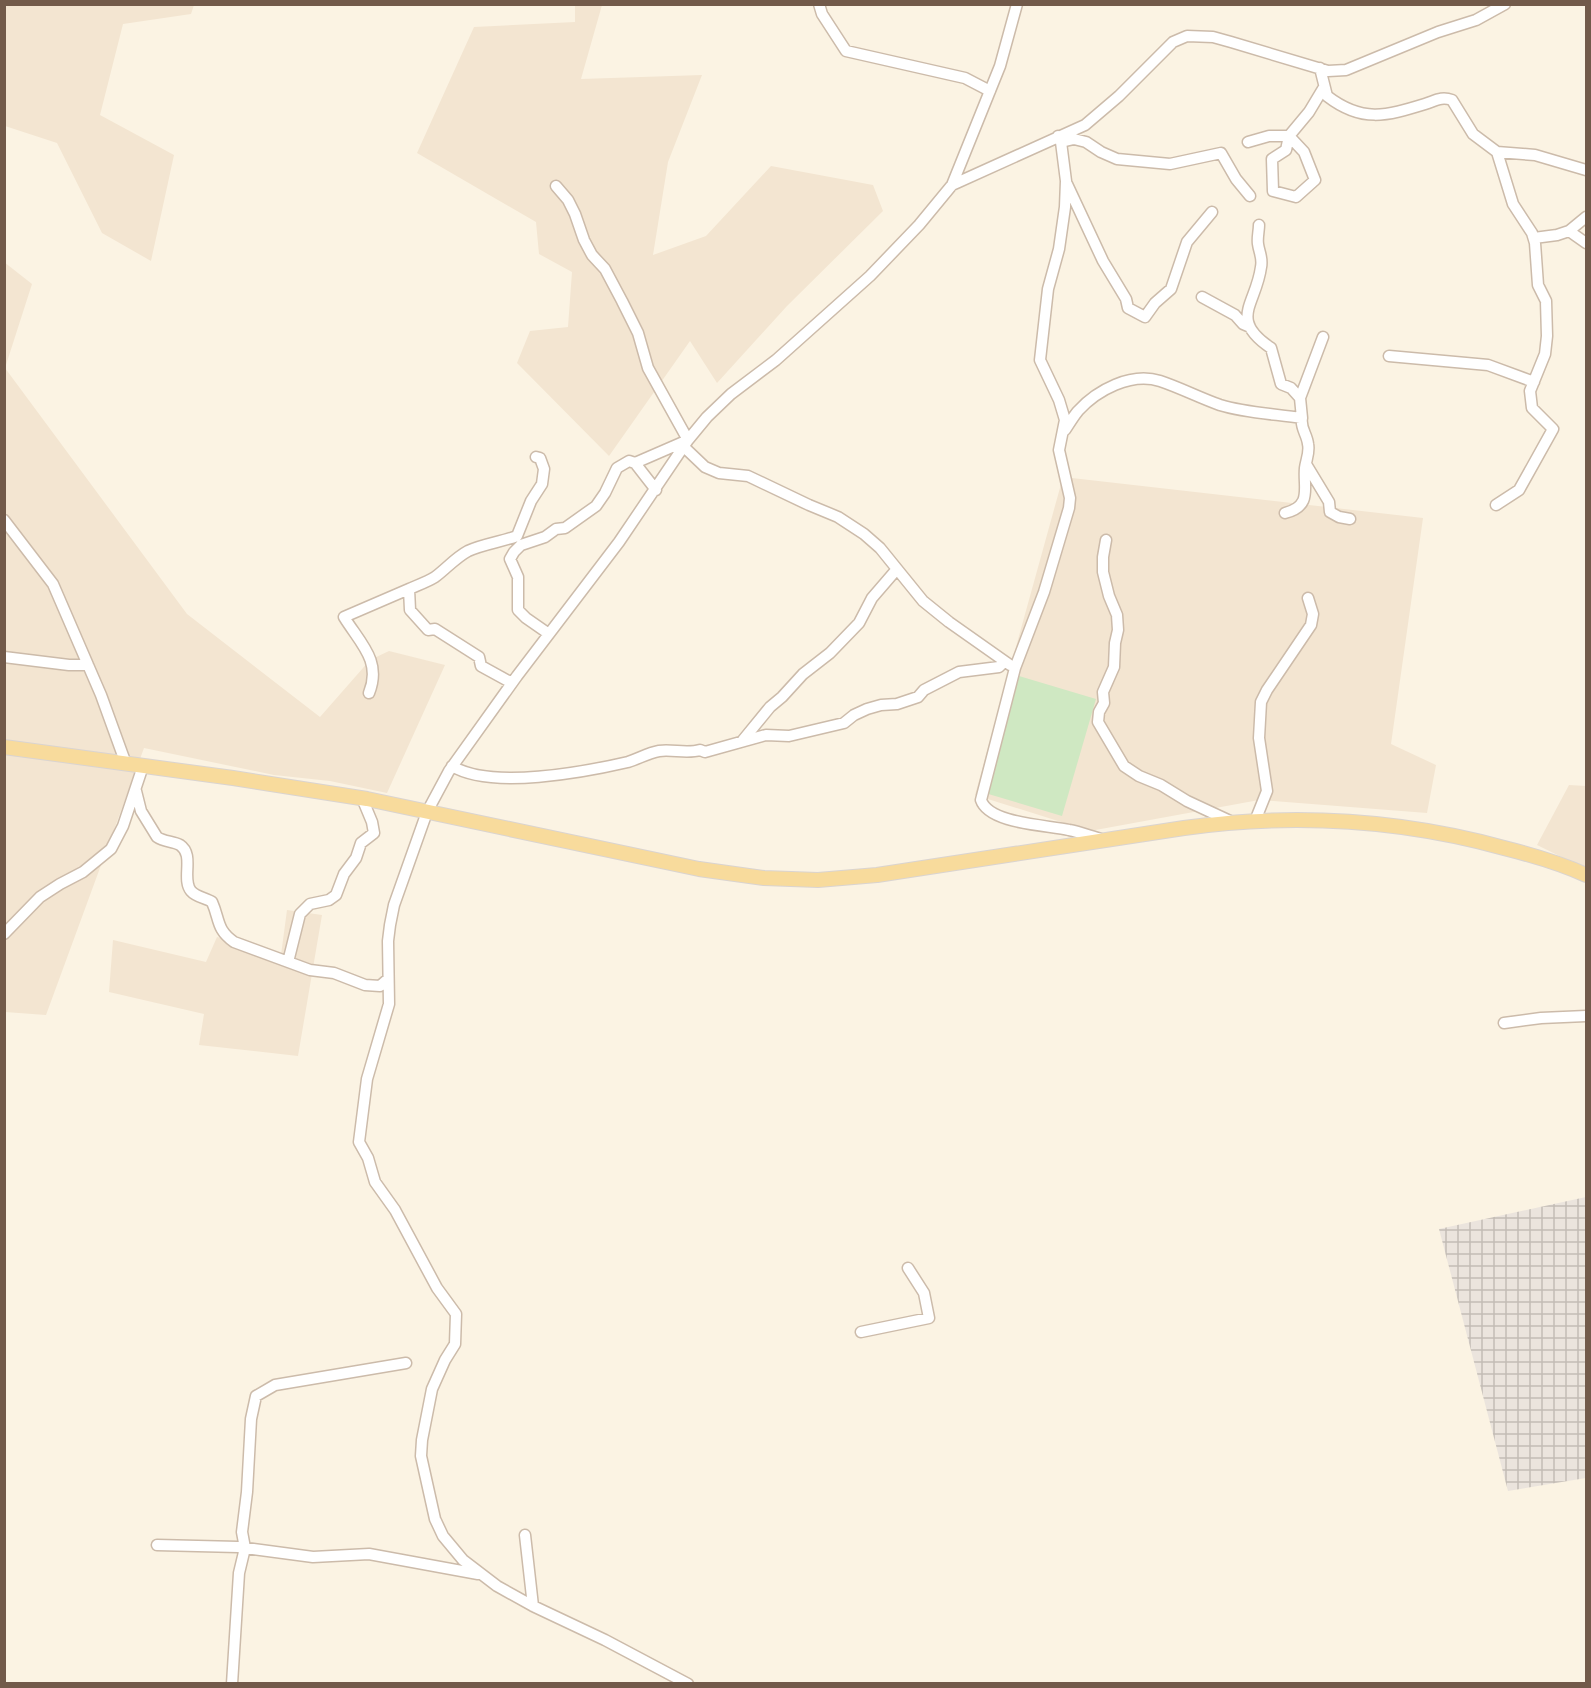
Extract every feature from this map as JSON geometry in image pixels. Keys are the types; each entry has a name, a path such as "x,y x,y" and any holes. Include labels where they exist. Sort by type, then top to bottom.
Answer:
{"main road":[{"path":"4,747 362,798 699,869 787,880 877,875 1230,821 1292,818 1348,820 1405,826 1462,836 1523,853 1587,875"}],"street":[{"path":"819,4 822,15 846,51 965,78 990,91"},
{"path":"688,1683 533,1606 480,1574 463,1560 443,1536 431,1507 421,1456 422,1440 432,1389 448,1353 455,1344 456,1314 437,1288 395,1210 375,1182 368,1158 359,1142 366,1079 388,1015 390,995 388,941 394,905 427,812 452,766 512,682 620,542 686,444 707,417 731,394 776,360 870,276 919,225 952,185 1000,66 1017,4"},
{"path":"952,185 1060,139 1085,125 1173,42 1187,36 1222,40 1328,71 1346,70 1438,32 1476,20 1505,4"},
{"path":"1320,68 1327,96 1354,112 1374,116 1439,98 1452,100 1473,134 1497,152 1535,155 1587,170"},
{"path":"1248,142 1269,136 1289,136 1304,152 1315,180 1296,197 1273,191 1272,159 1287,150 1289,136 1309,112 1324,87"},
{"path":"1060,139 1066,181 1063,225 1048,289 1040,360 1065,420 1059,450 1070,498 1069,508 1044,592 1015,668 982,791 983,805 1014,821 1068,830 1104,840"},
{"path":"1060,139 1086,142 1117,159 1170,164 1221,153 1236,179 1250,196"},
{"path":"1496,505 1519,490 1553,429 1532,408 1530,391 1545,354 1547,315 1546,301 1538,285 1534,238 1514,204 1497,152"},
{"path":"1066,181 1103,261 1126,299 1128,308 1145,316 1155,303 1171,289 1187,242 1212,212"},
{"path":"556,186 568,200 592,255 605,269 622,301 638,333 652,376 686,444 705,467 719,473 748,476 838,517 880,548 923,601 1015,668"},
{"path":"1534,238 1569,231 1587,217"},
{"path":"1259,225 1258,242 1262,264 1258,286 1248,310 1248,320 1256,338 1271,348 1281,384 1291,388 1299,398"},
{"path":"1569,231 1587,243"},
{"path":"1202,297 1235,315 1243,324 1250,327"},
{"path":"1285,513 1294,511 1304,499 1306,492 1309,445 1301,425 1299,398 1323,337"},
{"path":"1389,356 1488,365 1534,382"},
{"path":"1064,432 1078,411 1116,384 1147,379 1238,410 1302,418"},
{"path":"635,463 686,444"},
{"path":"369,693 374,681 374,666 344,617 436,576 467,551 517,536 531,501 542,484 544,469 540,458 536,457"},
{"path":"549,634 518,610 518,577 510,559 514,552 521,545 545,537 556,529 565,528 596,506 617,468 629,461 635,463 656,490"},
{"path":"1306,464 1329,502 1330,512 1350,519"},
{"path":"4,520 53,584 88,665 126,764"},
{"path":"1106,540 1102,557 1102,572 1117,615 1118,630 1114,667 1103,692 1104,703 1099,712 1098,722 1124,766 1187,801 1230,821"},
{"path":"743,740 770,707 803,674 830,653 860,623 872,598 897,569"},
{"path":"410,589 410,610 428,630 435,629 479,657 481,666 512,682"},
{"path":"1255,821 1267,791 1259,738 1261,702 1311,625 1312,614 1308,598"},
{"path":"4,657 69,666 88,665"},
{"path":"452,766 460,771 483,776 528,778 629,762 658,752 700,750 705,752 766,735 789,736 844,723 867,709 897,704 918,697 924,690 959,672 999,667 1004,662"},
{"path":"4,934 40,897 83,872 111,849 123,826 143,766"},
{"path":"136,791 141,811 157,837 181,846 184,850 187,857 189,888 193,893 212,902 218,924 223,933 234,942 310,970 341,975 365,985 380,986 388,979"},
{"path":"288,962 300,914 310,904 329,900 336,895 344,874 356,858 361,843 374,833 362,798"},
{"path":"1504,1023 1541,1018 1587,1016"},
{"path":"861,1332 929,1318 924,1293 908,1268"},
{"path":"232,1683 239,1573 245,1548 242,1532 247,1492 251,1419 256,1396 275,1385 406,1363"},
{"path":"525,1535 533,1606"},
{"path":"157,1545 245,1548 313,1557 369,1554 480,1574"}],"shaded area":[{"path":"5,4 194,5 191,14 123,24 100,115 174,155 151,261 102,233 57,143 5,126"},
{"path":"575,5 602,5 581,79 702,75 668,162 653,255 706,236 771,166 873,185 883,211 787,306 717,383 690,341 609,456 517,363 530,331 568,327 572,272 539,254 536,222 417,153 474,27 575,22"},
{"path":"4,262 32,284 5,368 187,614 320,717 370,660 389,651 445,665 387,793 330,781 274,775 144,748 46,1015 5,1012"},
{"path":"1063,477 1423,518 1391,744 1436,765 1427,813 1259,800 1090,831 975,795"},
{"path":"1569,785 1586,786 1586,869 1537,845"},
{"path":"287,910 322,915 298,1056 199,1045 204,1014 109,992 113,940 206,962 217,937 281,955"},
{"path":"1586,1197 1586,1478 1508,1491 1439,1229"}],"green space":[{"path":"1019,676 1096,699 1062,816 985,793"}]}
